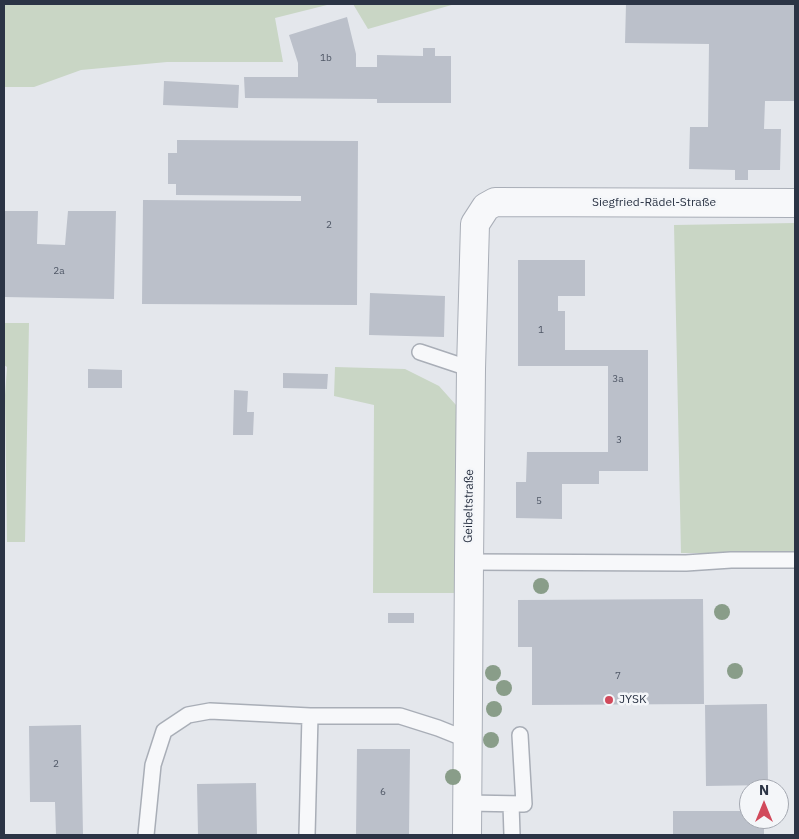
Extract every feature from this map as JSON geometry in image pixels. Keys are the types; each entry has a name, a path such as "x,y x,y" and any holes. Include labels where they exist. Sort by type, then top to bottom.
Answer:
{"street":[{"name":"Geibeltstraße","path":"468,835 468,562 475,224 486,207 496,202 512,202"},
{"name":"Siegfried-Rädel-Straße","path":"512,202 795,203"}],"lane":[{"path":"420,352 471,369"},
{"path":"468,562 686,563 731,560 795,560"},
{"path":"146,835 153,765 164,731 188,714 210,711 310,716 400,716 468,740"},
{"path":"307,835 310,716"},
{"path":"467,803 524,804 520,735"},
{"path":"511,804 512,835"}],"green space":[{"path":"4,4 331,4 275,18 283,62 167,62 81,70 34,87 4,87"},
{"path":"353,4 455,4 368,29"},
{"path":"795,223 795,553 681,553 674,225"},
{"path":"4,323 29,323 25,542 7,542 5,395 7,367 4,365"},
{"path":"335,367 405,369 439,386 456,405 456,593 373,593 374,405 334,396"}],"building":[{"path":"626,4 795,4 795,101 765,101 764,129 781,129 780,170 748,170 748,180 735,180 735,170 689,169 690,127 708,127 709,44 625,43"},
{"path":"347,17 356,54 356,67 377,67 377,55 423,56 423,48 435,48 435,56 451,56 451,103 377,103 377,99 245,98 244,77 298,77 298,63 289,35"},
{"path":"164,81 239,85 238,108 163,105"},
{"path":"177,140 358,141 357,305 142,304 143,200 301,201 301,196 176,195 176,184 168,184 168,153 177,153"},
{"path":"4,211 38,211 37,244 65,245 68,211 116,211 114,299 4,297"},
{"path":"518,260 585,260 585,296 558,296 558,311 565,311 565,350 648,350 648,471 599,471 599,484 562,484 562,519 516,518 516,482 526,482 527,452 608,452 608,366 518,366"},
{"path":"370,293 445,296 444,337 369,335"},
{"path":"88,369 122,370 122,388 88,388"},
{"path":"283,373 328,374 327,389 283,388"},
{"path":"234,390 248,391 247,412 254,412 253,435 233,435"},
{"path":"703,599 704,704 532,705 532,647 518,647 518,600"},
{"path":"388,613 414,613 414,623 388,623"},
{"path":"767,704 768,779 739,779 739,785 706,786 705,705"},
{"path":"81,725 83,835 56,835 55,802 30,802 29,726"},
{"path":"357,749 410,749 409,835 356,835"},
{"path":"256,783 257,835 198,835 197,784"},
{"path":"673,811 739,811 739,829 764,829 764,835 673,835"}],"place":[{"name":"JYSK","path":"609,700"}]}
